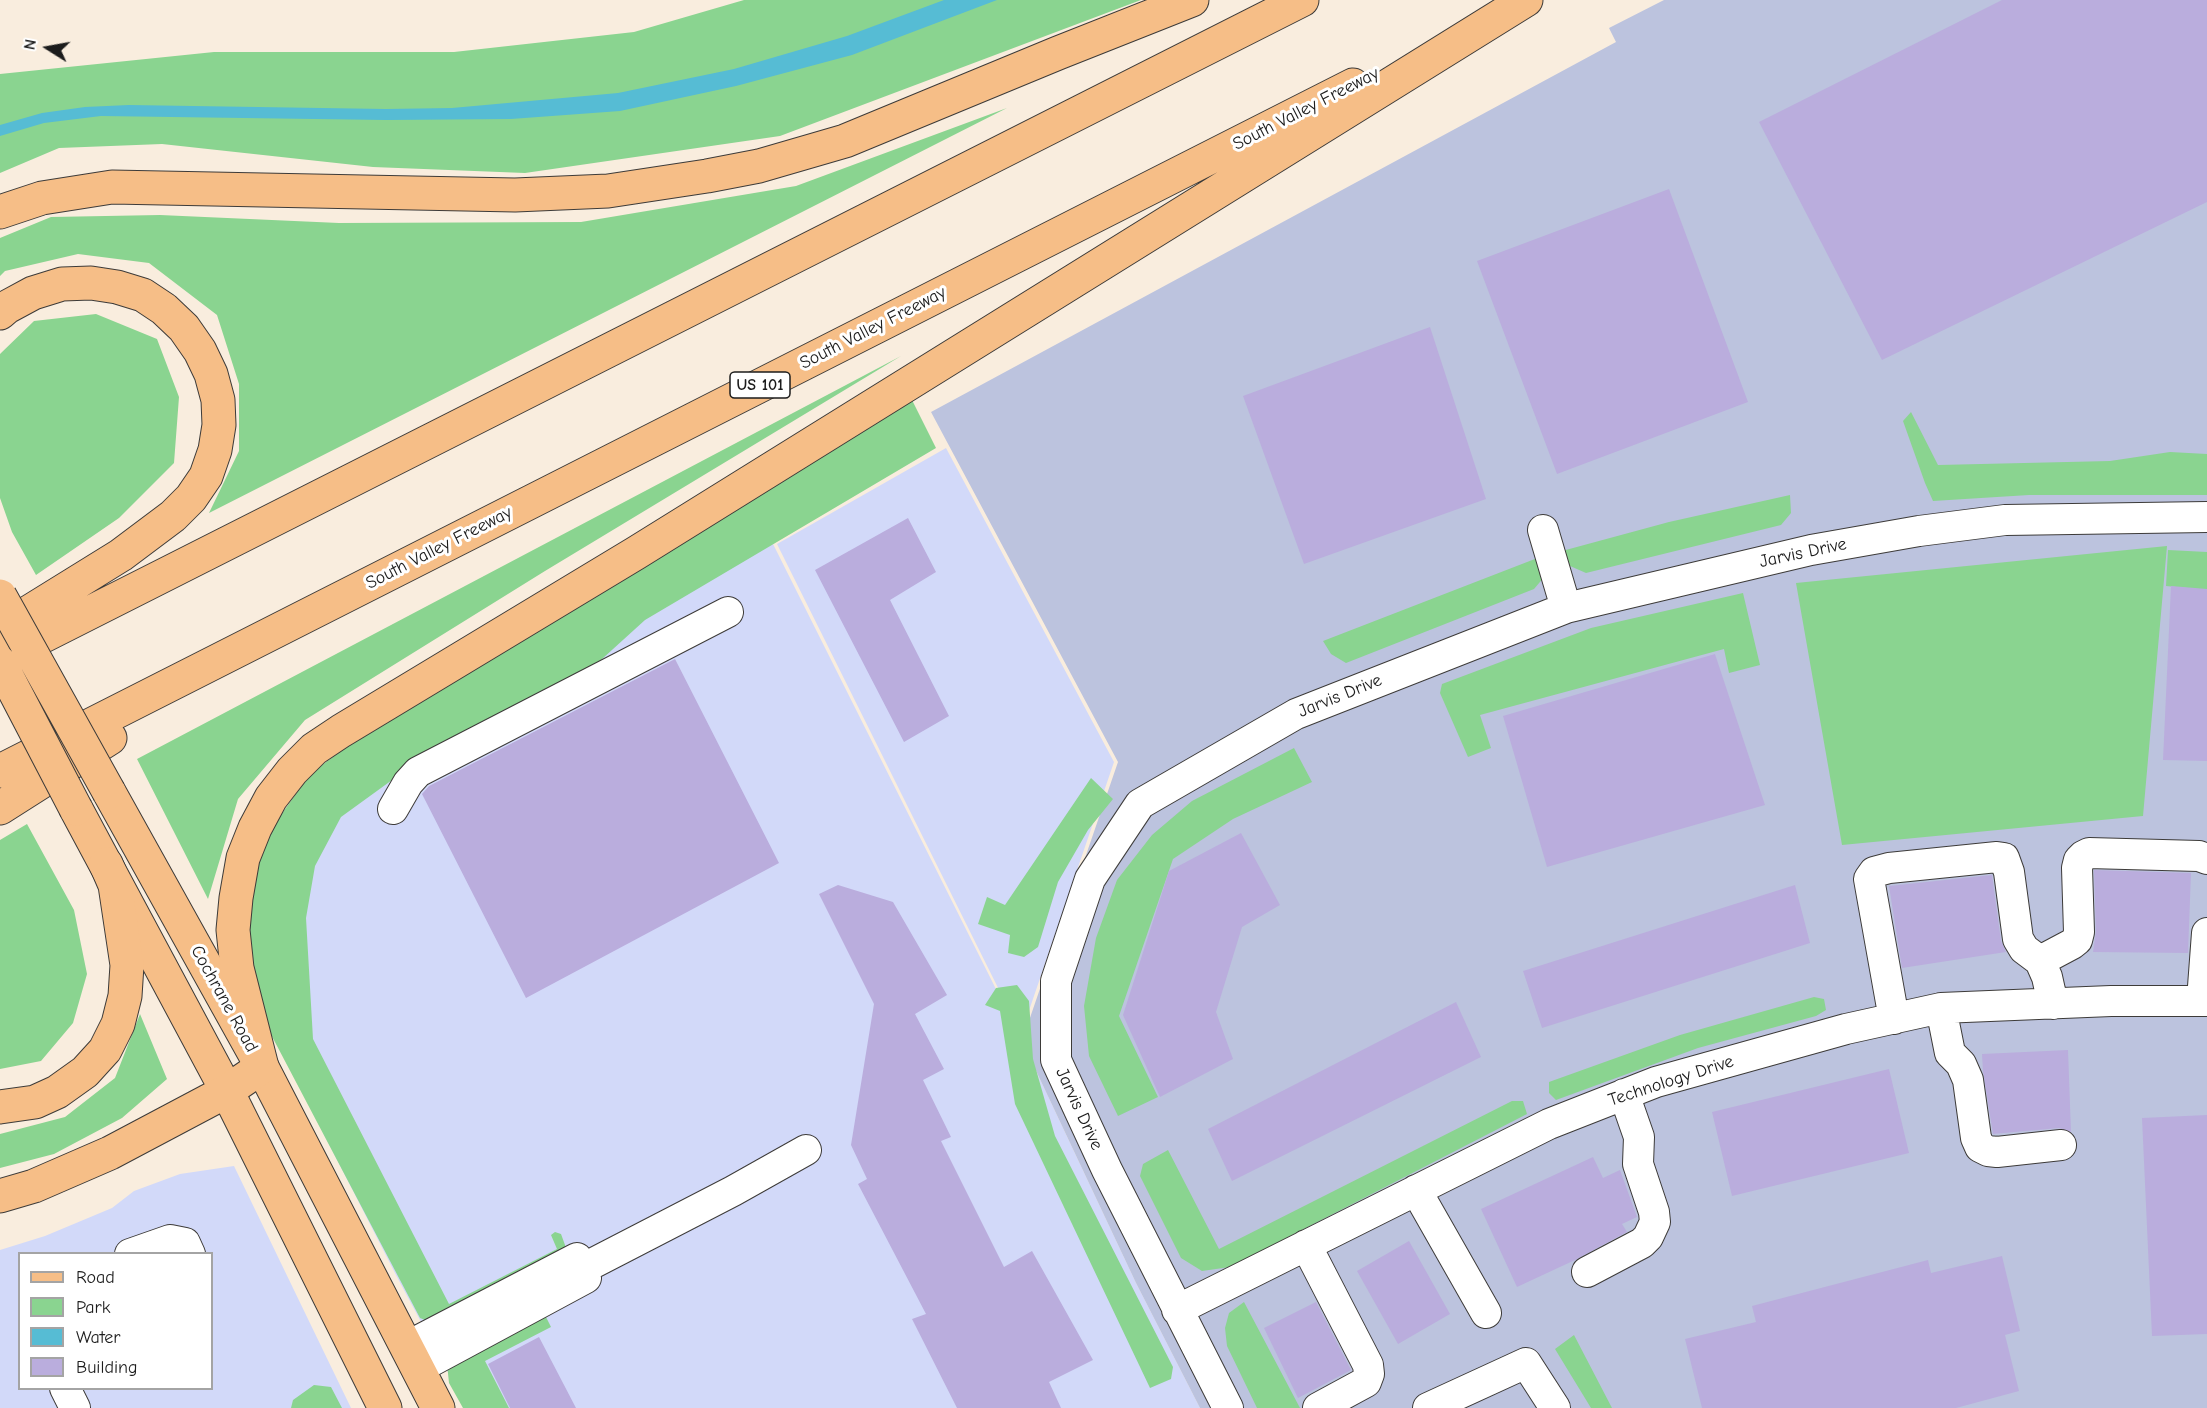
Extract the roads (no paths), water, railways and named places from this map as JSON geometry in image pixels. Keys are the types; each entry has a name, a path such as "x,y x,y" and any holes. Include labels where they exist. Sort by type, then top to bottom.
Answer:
{"main road":[{"path":"0,212 42,198 112,187 515,195 608,191 707,176 759,166 845,141 1058,52 1192,0"},
{"path":"385,1408 227,1091 76,809 0,661 1302,0"},
{"name":"South Valley Freeway","path":"0,771 1521,0"},
{"path":"0,1196 71,1172 227,1091 262,1067 237,968 233,930 236,898 243,858 255,828 278,789 314,749 341,730 636,553 1526,0"},
{"path":"0,313 33,293 62,285 91,284 117,287 143,295 164,309 184,328 200,351 211,374 218,400 219,424 215,450 206,476 191,498 173,516 121,555 0,630"},
{"name":"Cochrane Road","path":"0,596 262,1067 438,1408"},
{"path":"0,808 277,630"},
{"path":"0,1107 35,1102 57,1092 85,1072 105,1050 118,1024 126,996 127,965 115,885 106,864"}],"street":[{"name":"Jarvis Drive","path":"1228,1408 1107,1170 1056,1060 1056,981 1090,879 1140,804 1296,714 1566,608 1811,550 1919,531 2005,520 2207,517"},
{"path":"1542,530 1566,608"},
{"path":"393,809 408,783 418,772 728,612"},
{"path":"2040,961 2077,940 2079,932 2076,868 2083,855 2090,853 2199,856 2207,860"},
{"path":"1894,1018 1869,879 1874,872 1900,866 1997,857 2004,858 2009,872 2018,939 2024,949 2040,961 2047,976 2053,1004"},
{"path":"2205,1001 2207,933"},
{"name":"Technology Drive","path":"1178,1310 1549,1124 1667,1078 1846,1029 1941,1008 2205,1001"},
{"path":"1941,1008 1950,1053 1961,1064 1968,1080 1976,1138 1980,1147 1997,1152 2061,1145"},
{"path":"1587,1272 1642,1243 1648,1238 1655,1222 1654,1212 1638,1164 1639,1137 1624,1094"},
{"path":"412,1358 806,1150"},
{"path":"1416,1190 1486,1313"},
{"path":"135,1252 170,1239 185,1243 189,1252"},
{"path":"1306,1245 1368,1365 1369,1374 1366,1382 1318,1408"},
{"path":"1428,1408 1526,1363 1555,1408"},
{"path":"66,1390 75,1408"}],"water":[{"path":"944,0 997,0 852,55 736,86 620,111 511,119 386,120 101,116 44,123 0,136 0,125 42,113 85,107 129,105 452,108 618,93 734,69 847,36"}]}
